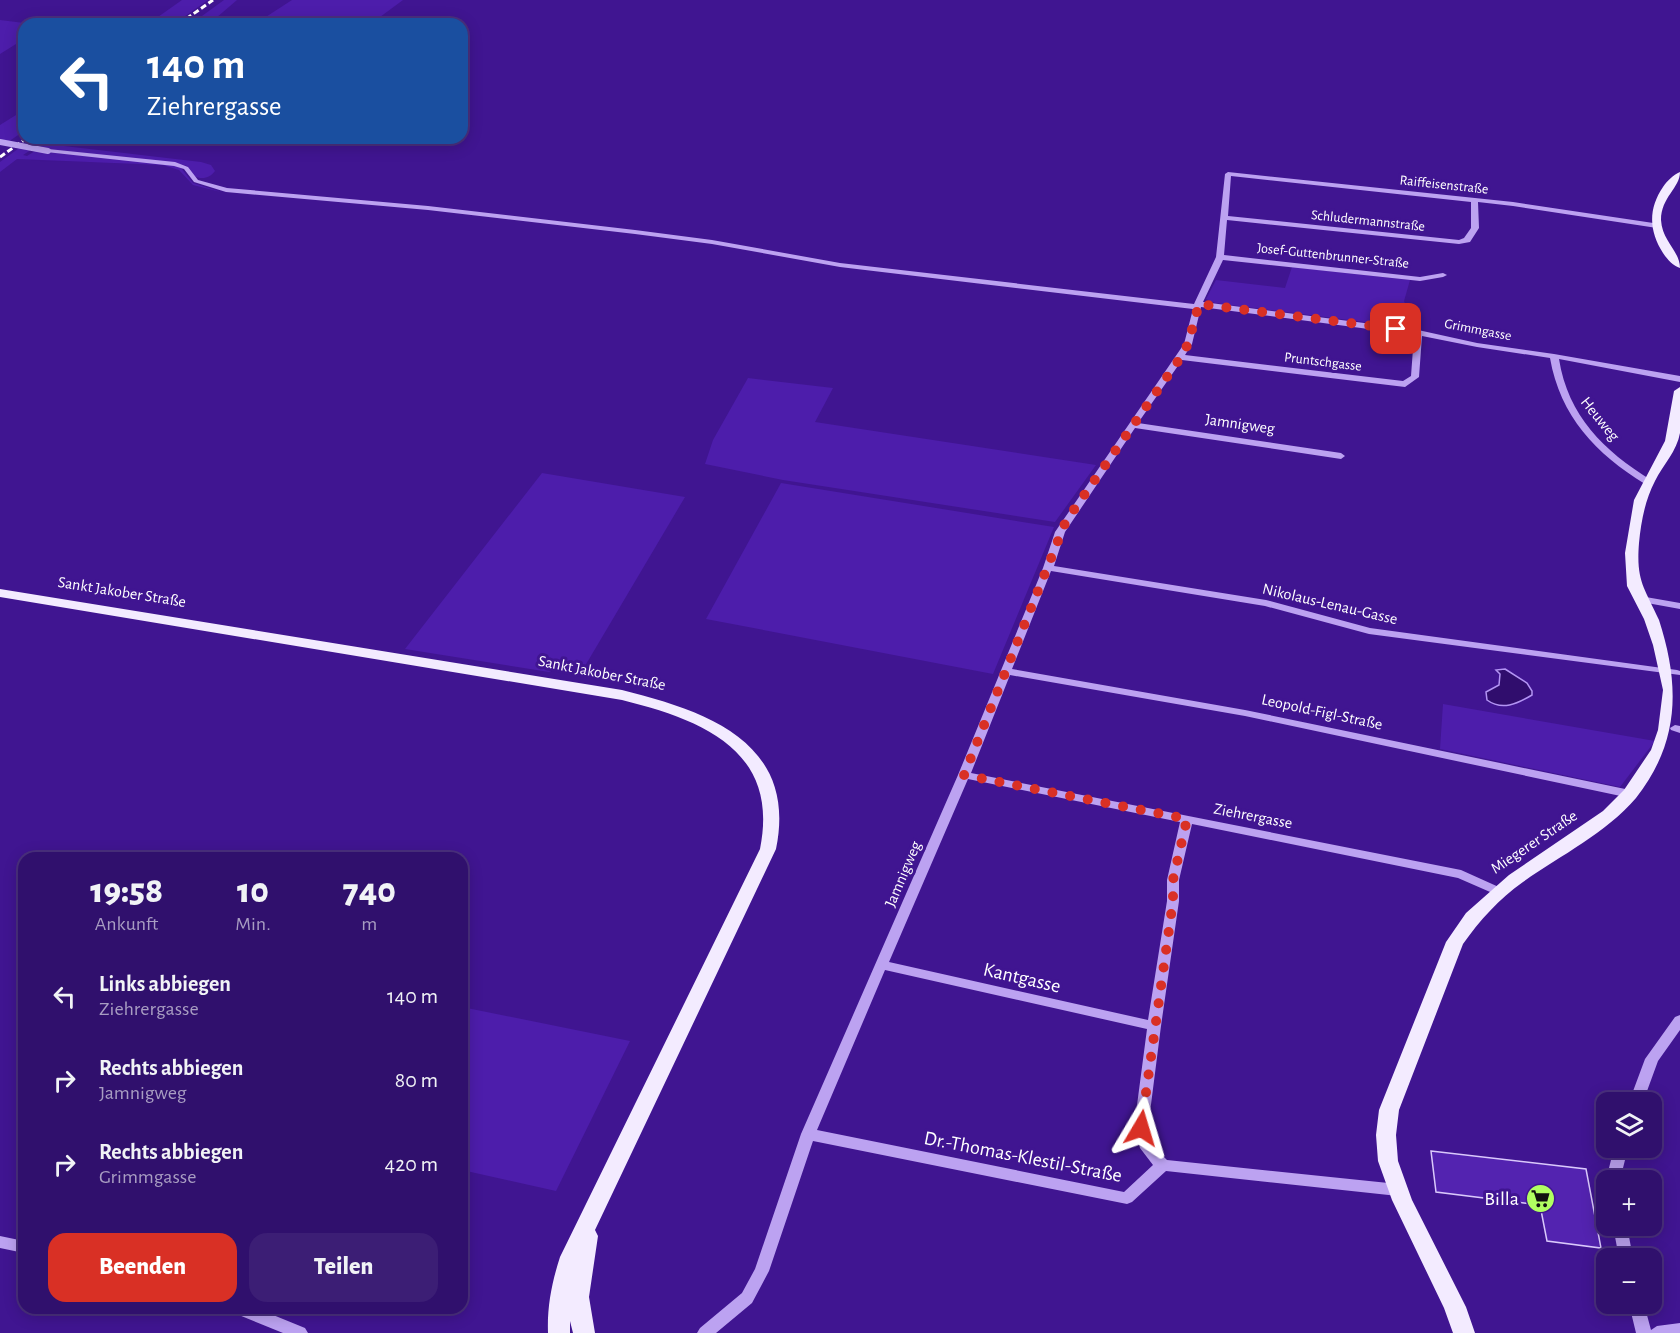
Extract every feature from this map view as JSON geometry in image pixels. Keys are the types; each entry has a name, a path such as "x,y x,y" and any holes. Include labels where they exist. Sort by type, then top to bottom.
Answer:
{"main road":[{"path":"1680,175 1660,195 1657,204 1657,226 1666,250 1680,266"},
{"name":"Miegerer Straße","path":"1464,1333 1455,1307 1398,1190 1388,1161 1386,1135 1389,1110 1455,942 1468,920 1497,891 1598,824 1630,794 1678,729 1680,710 1677,673 1668,649 1640,599 1631,567 1637,512 1648,482 1671,442 1680,392"},
{"name":"Sankt Jakober Straße","path":"0,593 622,695 659,704 720,729 746,751 762,772 769,789 773,820 768,849 563,1279 559,1333"},
{"name":"Sankt Jakober Straße","path":"584,1333 579,1317 579,1281 590,1219"}],"street":[{"name":"Grimmgasse","path":"0,142 48,151 175,164 186,168 196,181 226,190 428,208 635,232 712,242 828,264 1418,332 1477,345 1554,356 1680,380"},
{"name":"Jamnigweg","path":"705,1333 747,1298 762,1271 808,1134 964,775 1066,521 1188,344 1198,306 1220,257 1228,174"},
{"name":"Raiffeisenstraße","path":"1228,174 1474,200 1657,226"},
{"name":"Schludermannstraße","path":"1225,218 1459,242 1467,240 1474,228 1474,200"},
{"name":"Josef-Guttenbrunner-Straße","path":"1220,257 1420,279 1443,275"},
{"name":"Pruntschgasse","path":"1181,357 1405,384 1416,377 1418,332"},
{"name":"Heuweg","path":"1554,356 1559,386 1588,433 1606,452 1648,482"},
{"name":"Jamnigweg","path":"1133,425 1341,456"},
{"name":"Nikolaus-Lenau-Gasse","path":"1048,568 1266,603 1369,631 1677,673"},
{"path":"1640,599 1680,606"},
{"name":"Leopold-Figl-Straße","path":"1006,671 1245,713 1630,794"},
{"name":"Ziehrergasse","path":"964,775 1461,874 1497,891"},
{"path":"1187,819 1173,880 1173,901 1141,1128 1143,1143 1150,1154 1163,1165 1398,1190"},
{"name":"Kantgasse","path":"882,965 1154,1026"},
{"path":"1640,1092 1652,1059 1678,1026"},
{"name":"Dr.-Thomas-Klestil-Straße","path":"808,1134 1127,1198 1163,1165"},
{"path":"0,1242 18,1246"},
{"path":"254,1314 300,1333"},
{"path":"1639,1314 1644,1333"},
{"path":"1657,1333 1680,1330"}],"shaded area":[{"path":"182,0 208,0 182,18 156,18"},
{"path":"224,0 237,0 216,18 199,18"},
{"path":"292,0 403,0 380,17 393,18 264,18"},
{"path":"0,20 18,22 18,43 0,54"},
{"path":"18,114 18,135 8,142 0,140 0,125"},
{"path":"25,144 40,144 23,155 27,156 35,151 167,163 181,168 193,183 221,192 193,185 179,170 163,165 17,159 0,172 0,162"},
{"path":"47,144 201,162 211,165 215,171 208,177 200,178 194,176 187,166 176,163 74,154 39,148"},
{"path":"1292,267 1410,280 1404,301 1409,314 1396,326 1215,303 1206,299 1216,280 1285,288"},
{"path":"748,378 833,388 815,422 1096,465 1055,522 783,480 705,464 713,440"},
{"path":"542,473 685,497 585,666 567,664 549,672 405,649"},
{"path":"781,483 1054,527 993,674 706,619"},
{"path":"1505,669 1527,683 1532,695 1504,706 1487,700 1486,692 1499,685 1500,674 1496,670"},
{"path":"1443,704 1655,741 1620,787 1440,749"},
{"path":"468,1008 630,1041 556,1191 468,1171"}],"building":[{"name":"Billa","path":"1431,1151 1586,1169 1596,1222 1596,1236 1599,1236 1601,1248 1547,1241 1540,1205 1436,1192"}],"railway":[{"path":"188,18 213,0"},
{"path":"0,157 18,144"}],"place":[{"name":"Billa","path":"1540,1199"}],"route":[{"path":"1141,1128 1173,901 1173,880 1187,819 964,775 1048,568 1060,532 1181,357 1188,344 1199,304 1396,329"}]}
